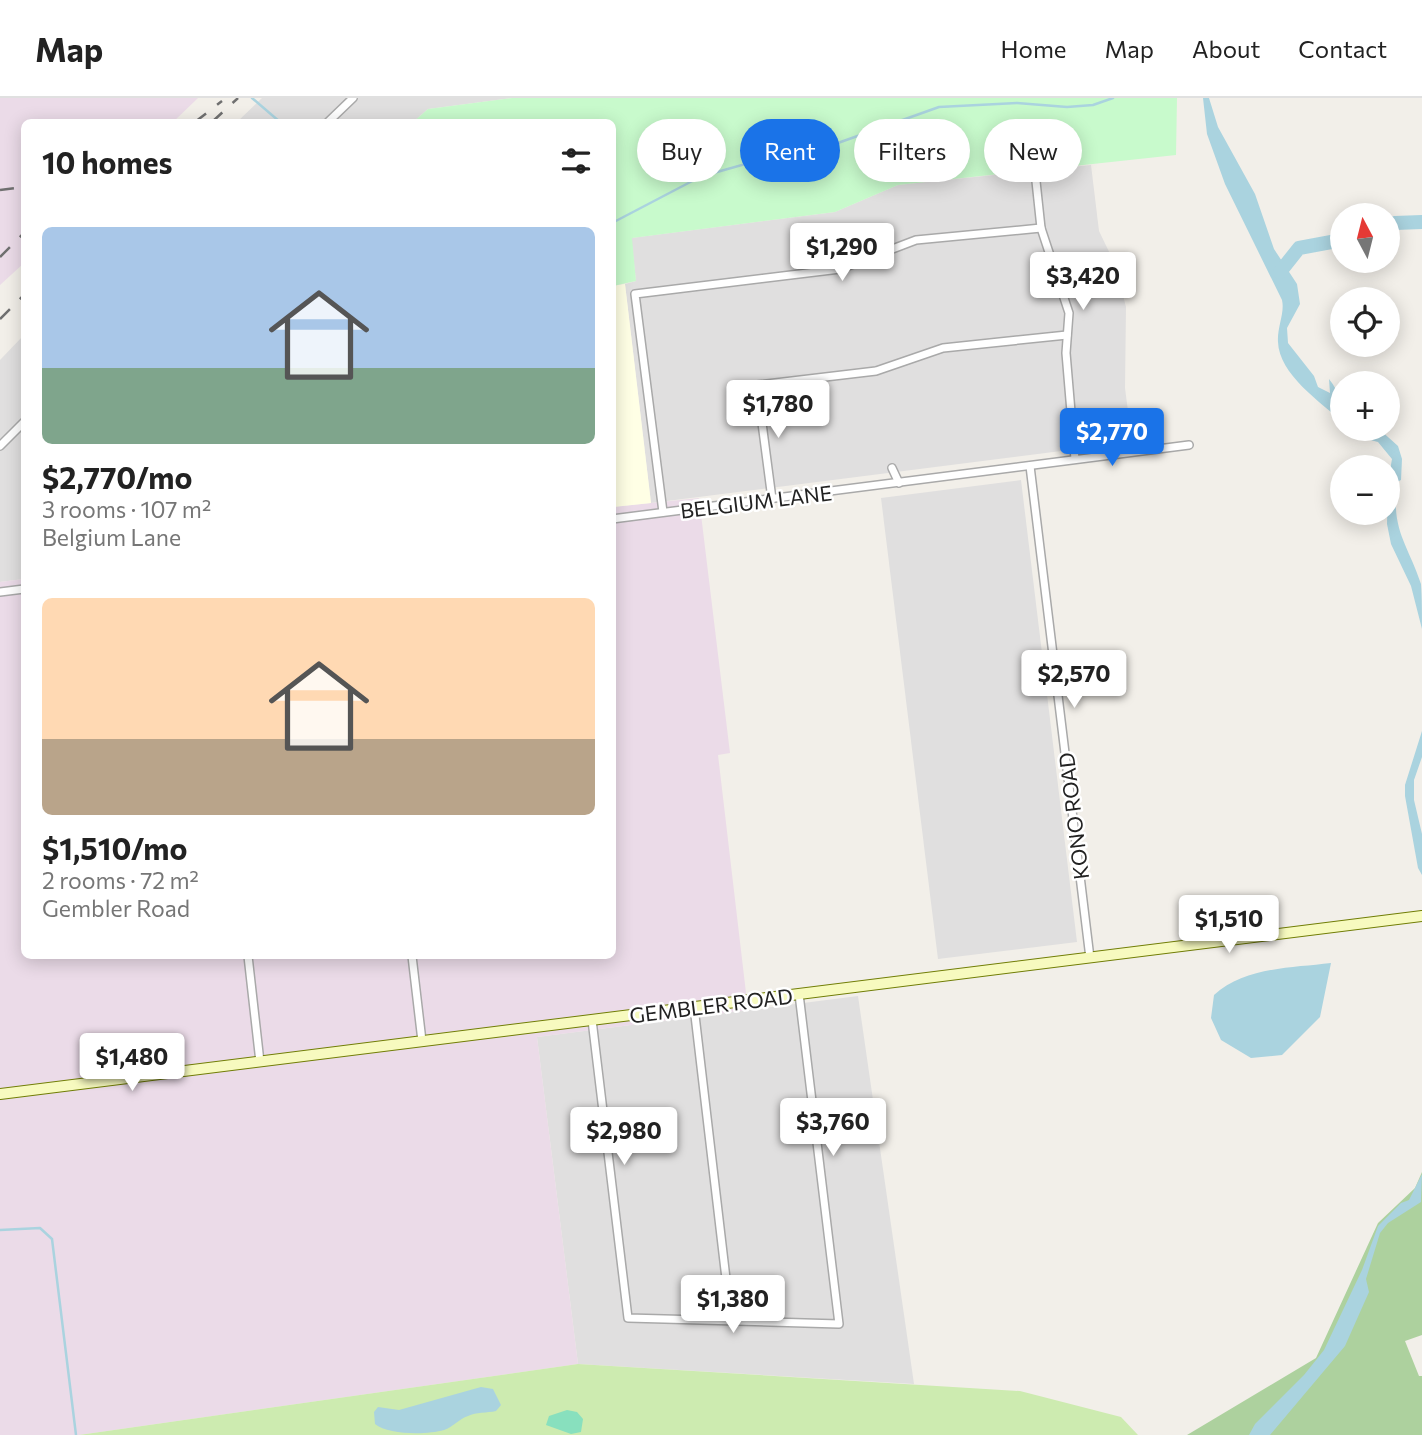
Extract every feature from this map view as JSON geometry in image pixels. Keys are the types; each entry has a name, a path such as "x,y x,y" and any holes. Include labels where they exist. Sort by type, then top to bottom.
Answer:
{"main road":[{"name":"GEMBLER ROAD","path":"0,1094 1422,916"}],"street":[{"path":"331,119 353,98"},
{"path":"1036,182 1041,228 1067,302 1075,459"},
{"path":"663,512 635,293 850,267 916,240 1041,228"},
{"path":"772,499 757,385 876,371 943,348 1067,335"},
{"path":"0,446 21,425"},
{"name":"BELGIUM LANE","path":"616,518 1189,445"},
{"name":"KONO ROAD","path":"1030,466 1090,958"},
{"path":"892,468 899,482"},
{"path":"0,592 21,589"},
{"path":"248,959 260,1062"},
{"path":"412,959 422,1041"},
{"path":"592,1020 628,1318 839,1324 799,994"},
{"path":"694,1007 732,1321"}],"shaded area":[{"path":"0,98 198,98 176,119 21,119 21,266 0,285"},
{"path":"262,98 512,98 428,109 416,119 240,119"},
{"path":"1091,165 1099,231 1115,264 1126,307 1125,388 1132,442 651,503 625,284 636,281 631,238 835,212 898,185 970,182 970,178 984,176 984,182 1082,182 1082,166"},
{"path":"625,284 651,503 616,507 616,285"},
{"path":"21,338 21,579 0,582 0,360"},
{"path":"1021,480 1077,942 938,959 881,498"},
{"path":"699,498 730,753 718,755 748,1010 537,1037 578,1364 79,1435 0,1435 0,582 21,579 21,959 616,959 616,507"},
{"path":"858,996 914,1384 578,1364 537,1037"}],"green space":[{"path":"512,98 1177,98 1176,155 1082,165 1082,119 984,119 984,176 970,177 970,119 854,119 854,182 926,182 898,185 835,212 632,238 636,281 616,285 616,119 416,119 428,109"},
{"path":"1422,1172 1422,1335 1405,1341 1419,1376 1422,1376 1422,1435 1187,1435 1316,1358 1378,1223 1415,1188"},
{"path":"578,1364 1020,1391 1121,1417 1138,1435 79,1435"},
{"path":"567,1410 577,1412 583,1419 581,1432 571,1434 546,1425 549,1416"}],"water":[{"path":"1203,98 1209,98 1218,127 1255,194 1274,249 1297,284 1300,304 1287,328 1288,343 1314,376 1318,387 1330,393 1330,411 1293,376 1280,354 1278,336 1282,300 1225,184 1207,134"},
{"path":"1374,441 1392,441 1398,446 1402,459 1401,480 1400,455 1389,455"},
{"path":"1387,525 1398,525 1421,584 1422,629 1411,586 1391,544"},
{"path":"1422,731 1422,757 1414,780 1414,800 1422,834 1422,875 1418,868 1405,785"},
{"path":"1331,963 1320,1017 1282,1055 1251,1058 1221,1040 1211,1018 1214,995 1226,986 1269,970"},
{"path":"1422,1174 1421,1202 1388,1223 1380,1233 1366,1279 1369,1292 1345,1346 1270,1435 1249,1435 1255,1424 1304,1375 1324,1350 1362,1270 1378,1226 1401,1203 1409,1200"},
{"path":"481,1387 493,1389 501,1405 496,1411 471,1415 444,1430 408,1433 381,1428 375,1424 374,1412 378,1407 399,1410"}],"waterway":[{"path":"252,98 276,119"},
{"path":"726,169 784,153 821,149 939,107 1017,103 1067,107 1093,105 1113,98"},
{"path":"616,221 690,182"},
{"path":"1400,223 1422,222"},
{"path":"1280,272 1299,248 1330,242"},
{"path":"0,1230 40,1228 52,1239 76,1435"}],"railway":[{"path":"215,119 238,98"},
{"path":"199,119 222,101"},
{"path":"0,190 21,187"},
{"path":"0,257 21,236"},
{"path":"0,319 21,298"}]}
